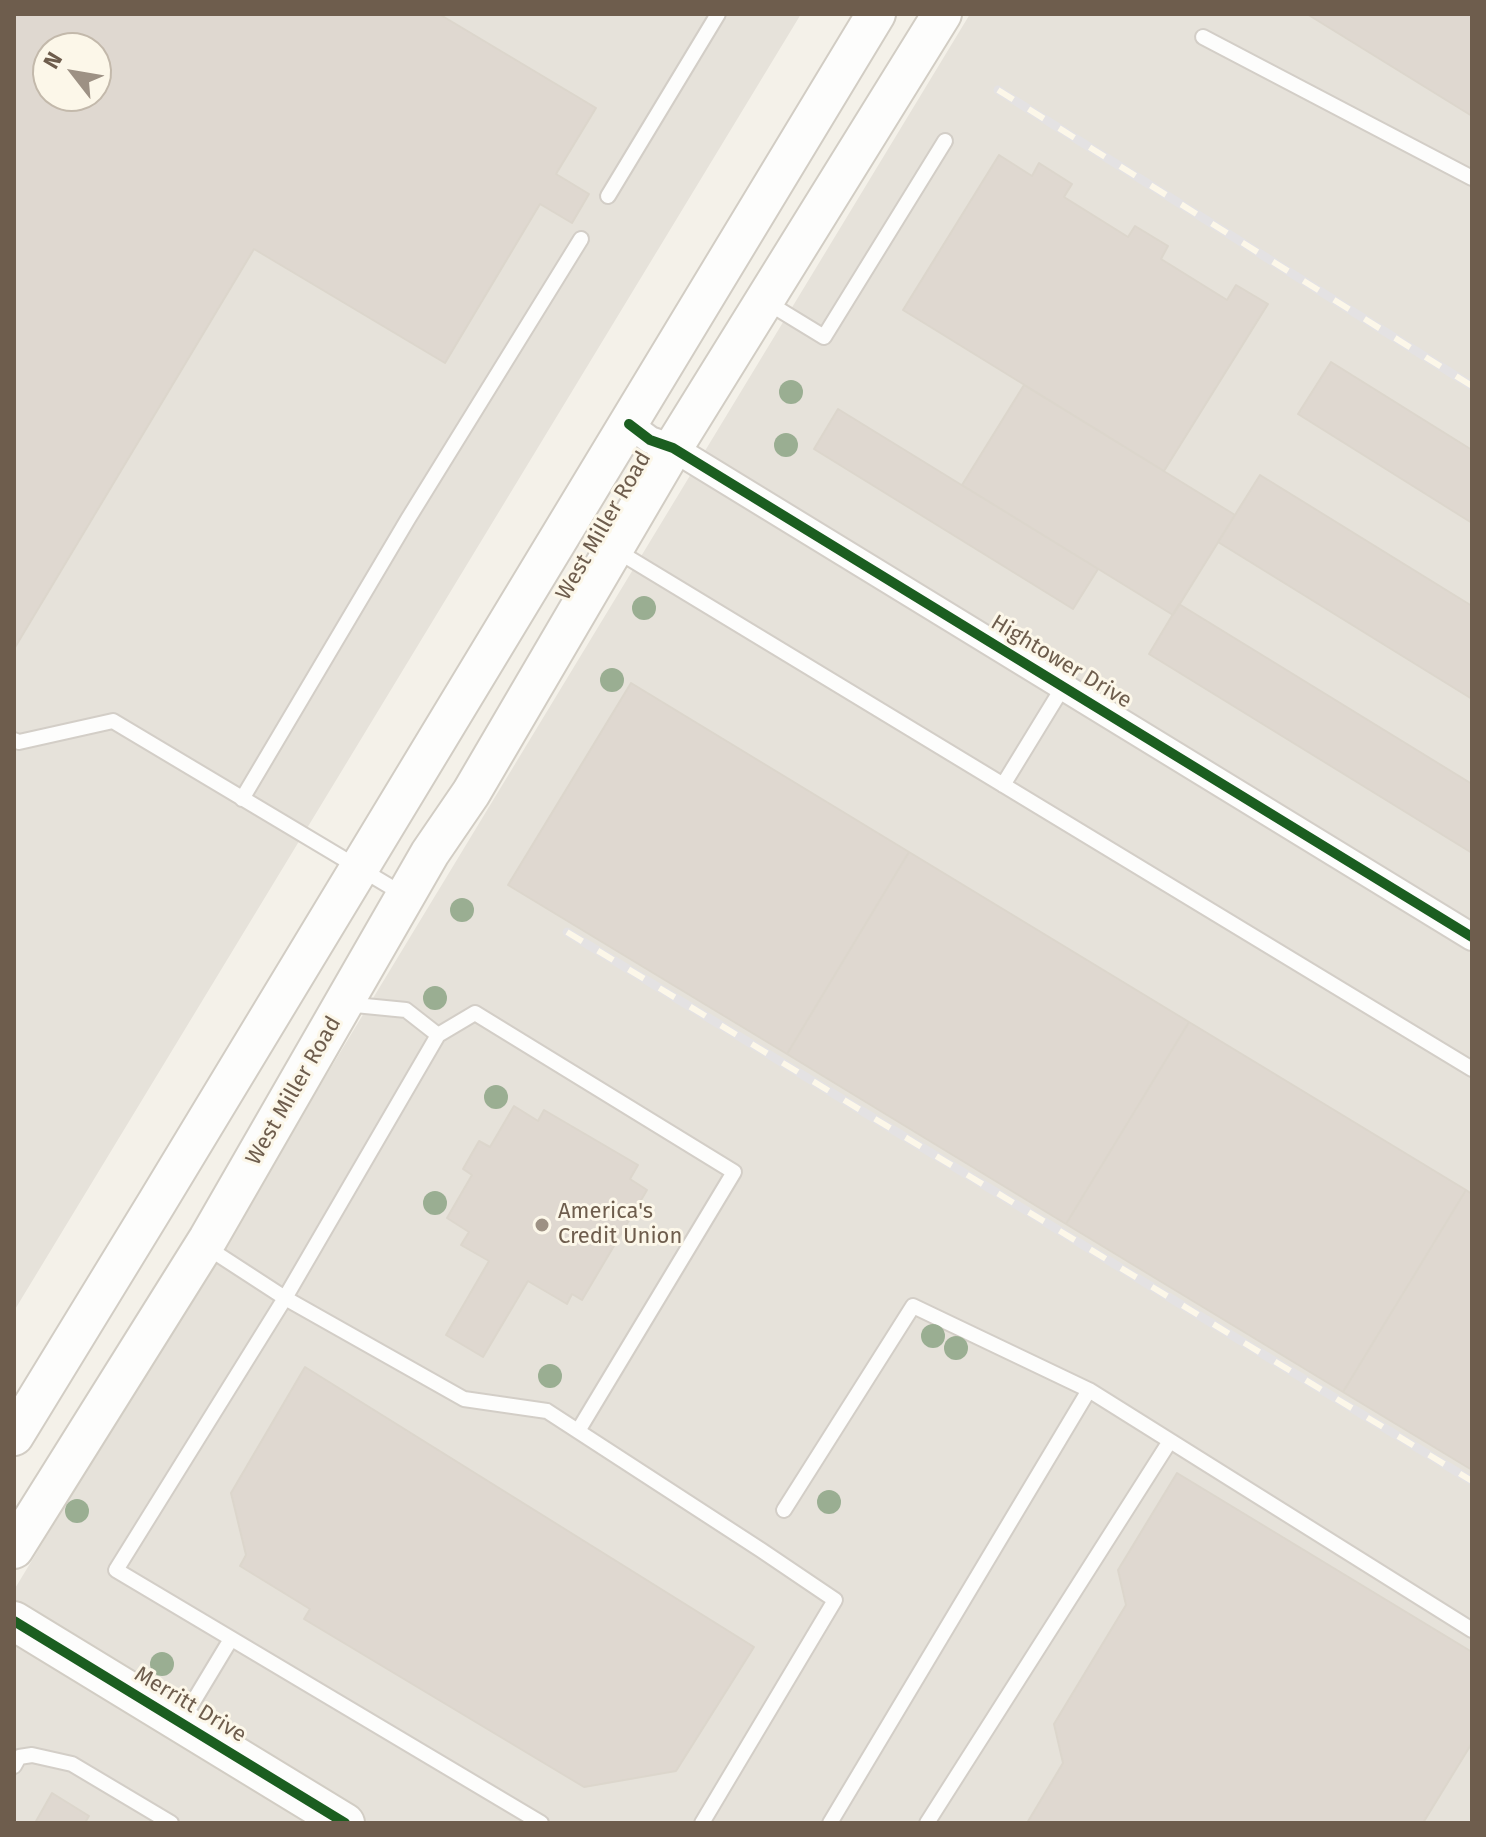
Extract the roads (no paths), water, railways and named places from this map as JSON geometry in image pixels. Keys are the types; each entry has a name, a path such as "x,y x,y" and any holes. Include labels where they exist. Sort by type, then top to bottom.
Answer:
{"main road":[{"name":"West Miller Road","path":"14,1436 876,14"},
{"name":"West Miller Road","path":"14,1549 204,1246 430,853 471,793 673,448 942,14"},
{"name":"Merritt Drive","path":"14,1621 345,1823"}],"street":[{"name":"Hightower Drive","path":"629,424 650,440 673,448 1472,937"}],"lane":[{"path":"608,196 718,14"},
{"path":"1203,37 1472,178"},
{"path":"764,301 824,337 945,141"},
{"path":"242,799 408,519 581,239"},
{"path":"614,549 1472,1069"},
{"path":"1003,785 1063,687"},
{"path":"14,740 19,742 113,721 406,896"},
{"path":"344,1004 406,1010 438,1035"},
{"path":"541,1823 116,1570 285,1298 438,1035 475,1013 734,1172 578,1431"},
{"path":"204,1246 285,1298 464,1399 547,1411 835,1600 702,1823"},
{"path":"784,1510 913,1306 1089,1390 1472,1630"},
{"path":"830,1823 1089,1390"},
{"path":"927,1823 1170,1441"},
{"path":"181,1723 231,1639"},
{"path":"14,1766 19,1757 32,1755 72,1764 171,1823"}],"railway":[{"path":"998,90 1472,386"},
{"path":"567,932 1472,1481"}],"place":[{"name":"America's Credit Union","path":"542,1225"}]}
